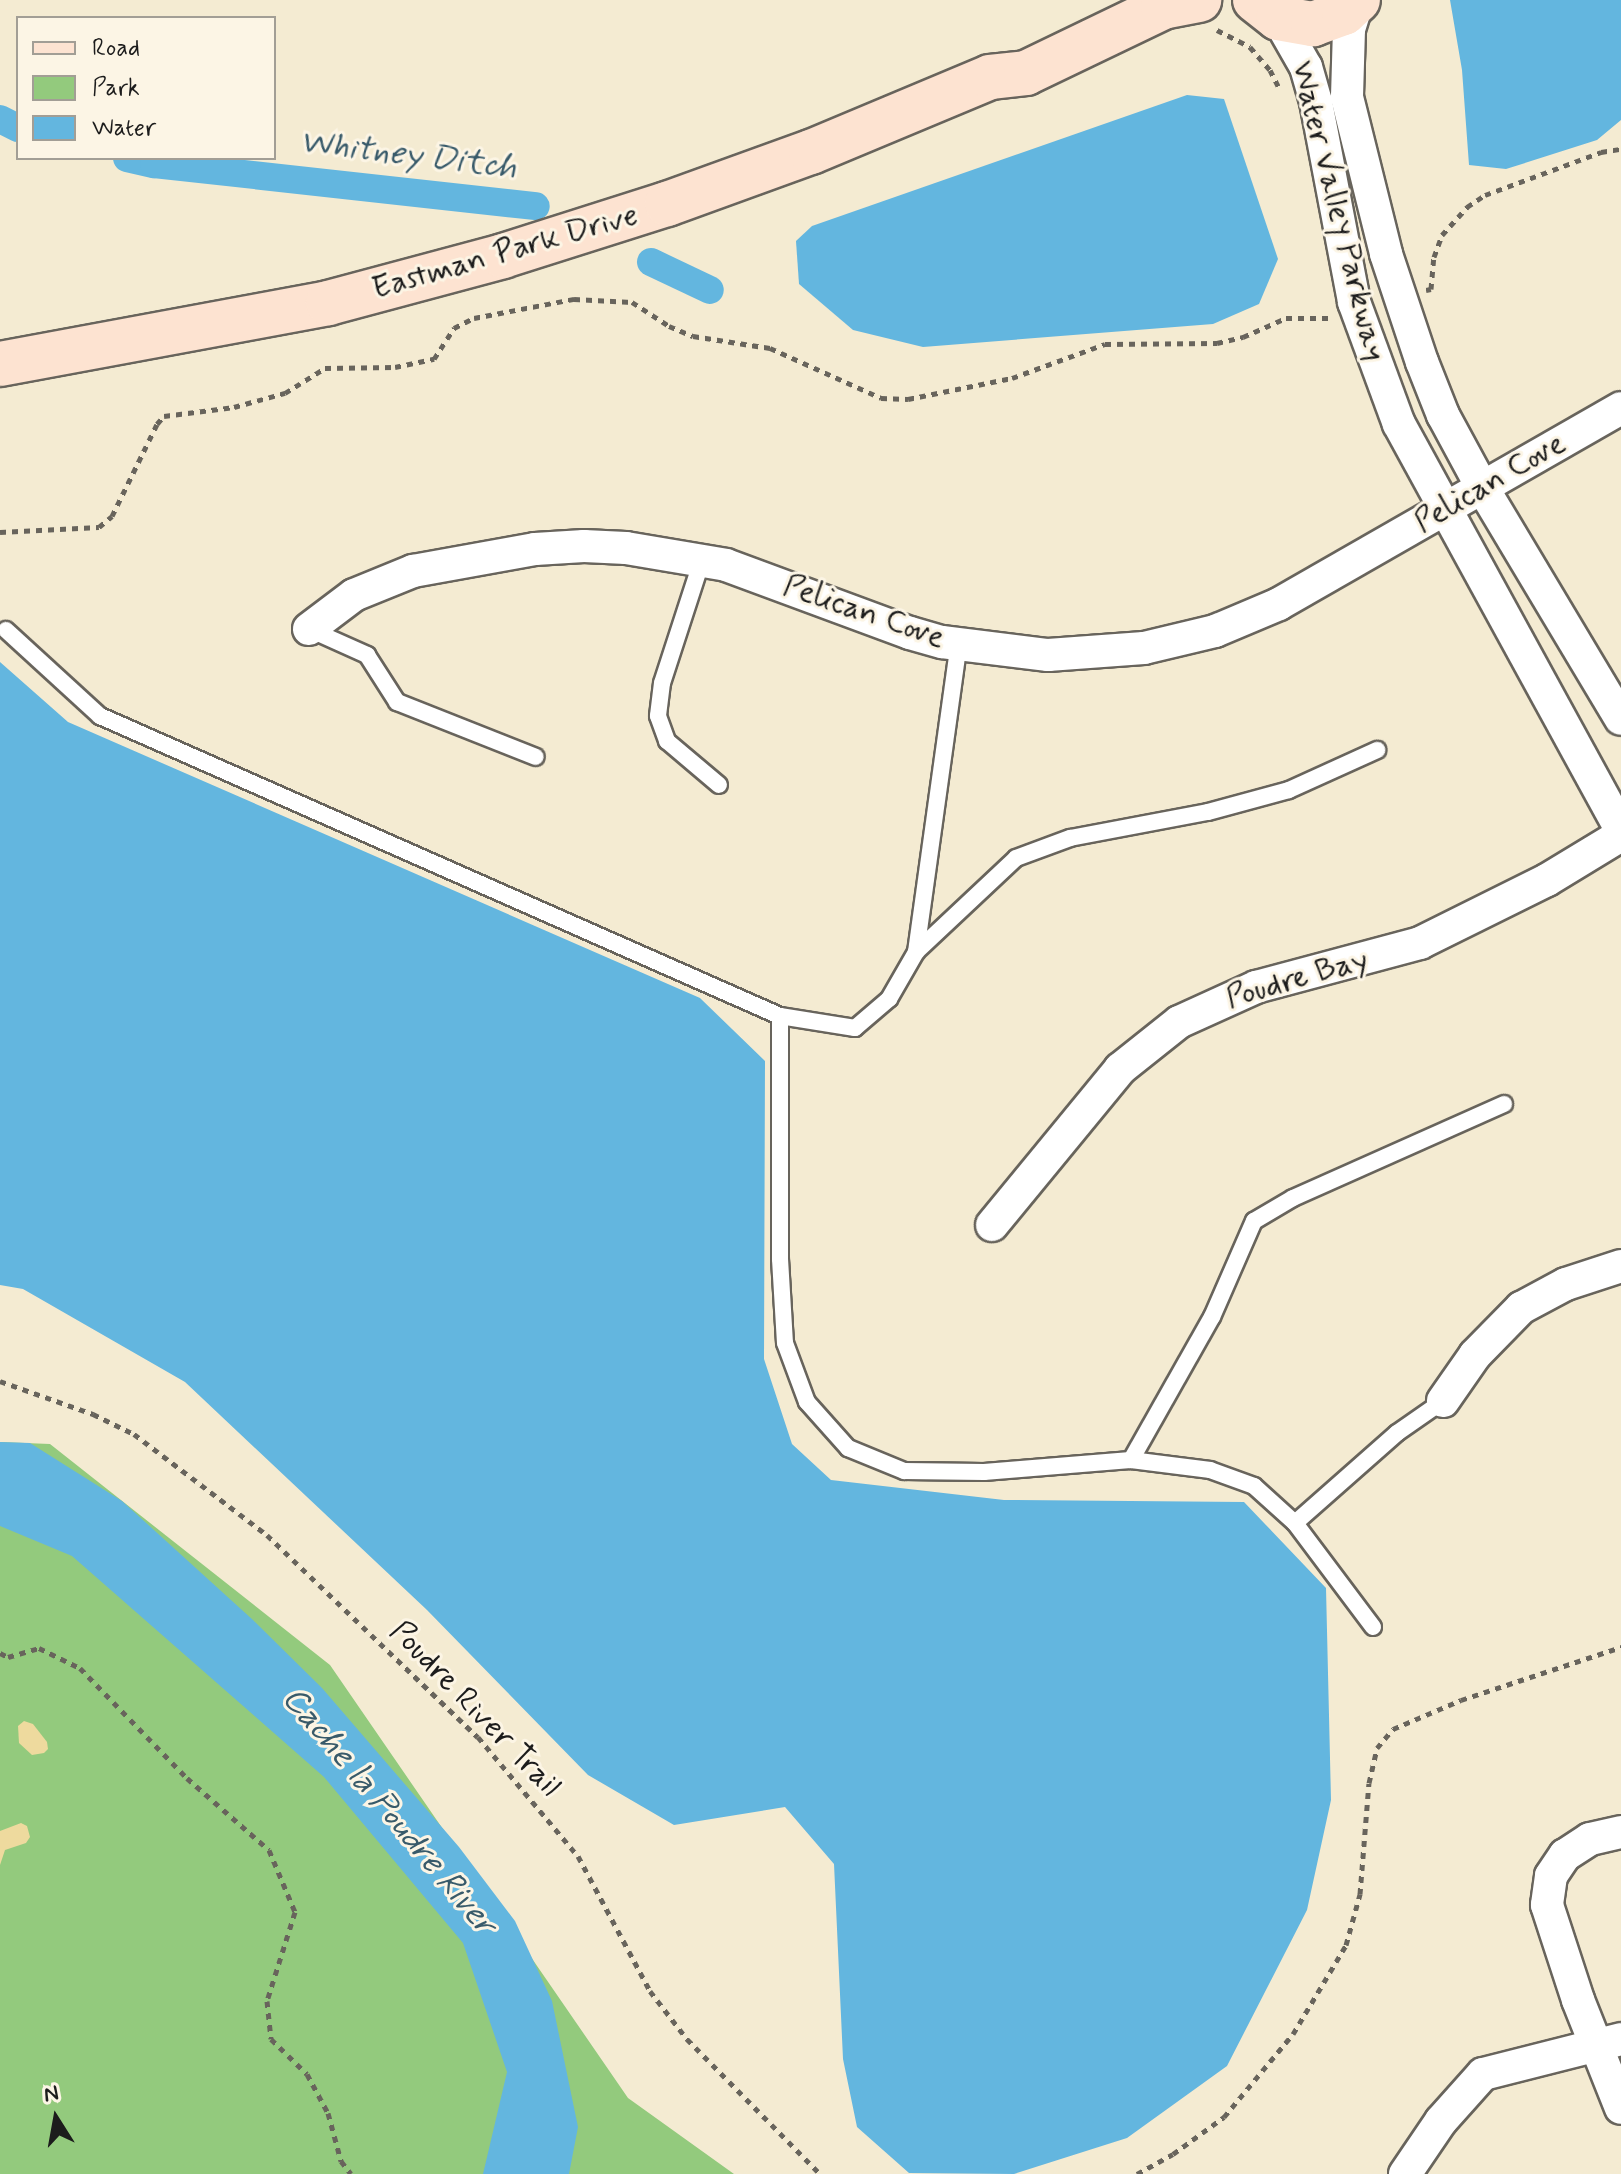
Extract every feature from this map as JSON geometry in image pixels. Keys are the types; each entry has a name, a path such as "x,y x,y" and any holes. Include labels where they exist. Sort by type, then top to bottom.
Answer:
{"street":[{"name":"Eastman Park Drive","path":"990,77 1019,51 1124,0"},
{"name":"Eastman Park Drive","path":"0,364 328,303 443,273 667,204 811,152 990,77 1026,73 1163,7 1265,9 1304,24 1329,20 1358,0"},
{"name":"Water Valley Parkway","path":"1358,0 1349,29 1345,60 1347,97 1399,299 1443,415 1482,487 1621,719"},
{"name":"Water Valley Parkway","path":"1265,9 1306,67 1316,102 1358,312 1399,424 1598,782 1621,832"},
{"name":"Pelican Cove","path":"309,629 354,595 413,571 488,556 584,546 626,548 702,560 755,575 910,633 959,644 1048,655 1100,653 1179,641 1279,604 1621,408"},
{"name":"Poudre Bay","path":"992,1225 1120,1069 1179,1022 1256,987 1420,943 1547,880 1621,832"},
{"path":"1443,1401 1475,1355 1521,1308 1566,1284 1621,1266"},
{"path":"1621,1832 1590,1839 1565,1855 1551,1876 1547,1891 1547,1905 1608,2042 1621,2108"},
{"path":"1405,2174 1441,2121 1483,2074 1608,2042"}],"lane":[{"path":"702,560 662,683 658,716 667,741 719,785"},
{"path":"309,629 367,655 397,702 536,757"},
{"path":"6,630 100,716 780,1016 855,1028 889,999 916,952 1016,858 1070,838 1208,812 1289,790 1377,750"},
{"path":"916,952 959,644"},
{"path":"780,1016 780,1259 785,1343 807,1402 848,1448 904,1471 984,1472 1131,1460 1210,1470 1254,1486 1295,1523 1373,1627"},
{"path":"1131,1460 1212,1317 1254,1221 1293,1198 1504,1104"},
{"path":"1295,1523 1397,1433 1443,1401"}],"path":[{"path":"1210,10 1261,58 1277,82 1281,98"},
{"path":"1399,299 1431,289 1434,257 1442,235 1455,218 1485,195 1601,152 1621,149"},
{"path":"0,532 99,527 112,516 157,424 164,416 234,407 285,393 325,368 395,367 434,359 454,328 474,318 574,299 632,302 669,326 693,336 770,348 881,398 908,399 1012,378 1105,344 1217,343 1243,337 1286,318 1325,320 1358,312"},
{"name":"Poudre River Trail","path":"0,1381 80,1408 134,1434 267,1535 467,1727 578,1856 650,1991 687,2039 820,2174"},
{"path":"1137,2174 1173,2154 1224,2117 1293,2034 1346,1945 1360,1894 1369,1783 1377,1748 1393,1729 1461,1700 1621,1647"},
{"path":"0,1653 8,1657 39,1648 80,1668 187,1778 269,1850 295,1912 267,2001 271,2039 307,2074 328,2113 341,2161 351,2174"}],"green space":[{"path":"0,1442 50,1444 330,1665 628,2098 734,2174 0,2174"}],"sand":[{"path":"24,1721 33,1724 47,1742 48,1749 44,1753 32,1755 19,1743 18,1726"},
{"path":"21,1823 27,1826 30,1837 26,1843 5,1850 0,1865 0,1831"}],"water":[{"path":"1450,0 1621,0 1621,120 1597,140 1506,169 1469,165 1462,70"},
{"path":"1187,95 1224,99 1278,259 1259,304 1213,324 923,347 853,330 799,284 796,241 812,226"},
{"path":"0,662 68,722 700,998 765,1061 764,1359 792,1444 831,1480 1004,1500 1244,1502 1326,1588 1331,1800 1307,1910 1227,2066 1127,2138 1014,2174 909,2173 857,2127 843,2059 834,1864 785,1807 674,1825 588,1775 427,1610 185,1382 23,1289 0,1285"},
{"name":"Cache la Poudre River","path":"0,1442 30,1443 122,1501 253,1620 322,1688 459,1847 515,1921 552,2001 578,2127 569,2174 483,2174 507,2072 463,1943 324,1777 72,1556 0,1526"}],"waterway":[{"name":"Whitney Ditch","path":"0,119 16,127"},
{"name":"Whitney Ditch","path":"136,160 536,206"},
{"name":"Whitney Ditch","path":"651,262 710,290"}]}
